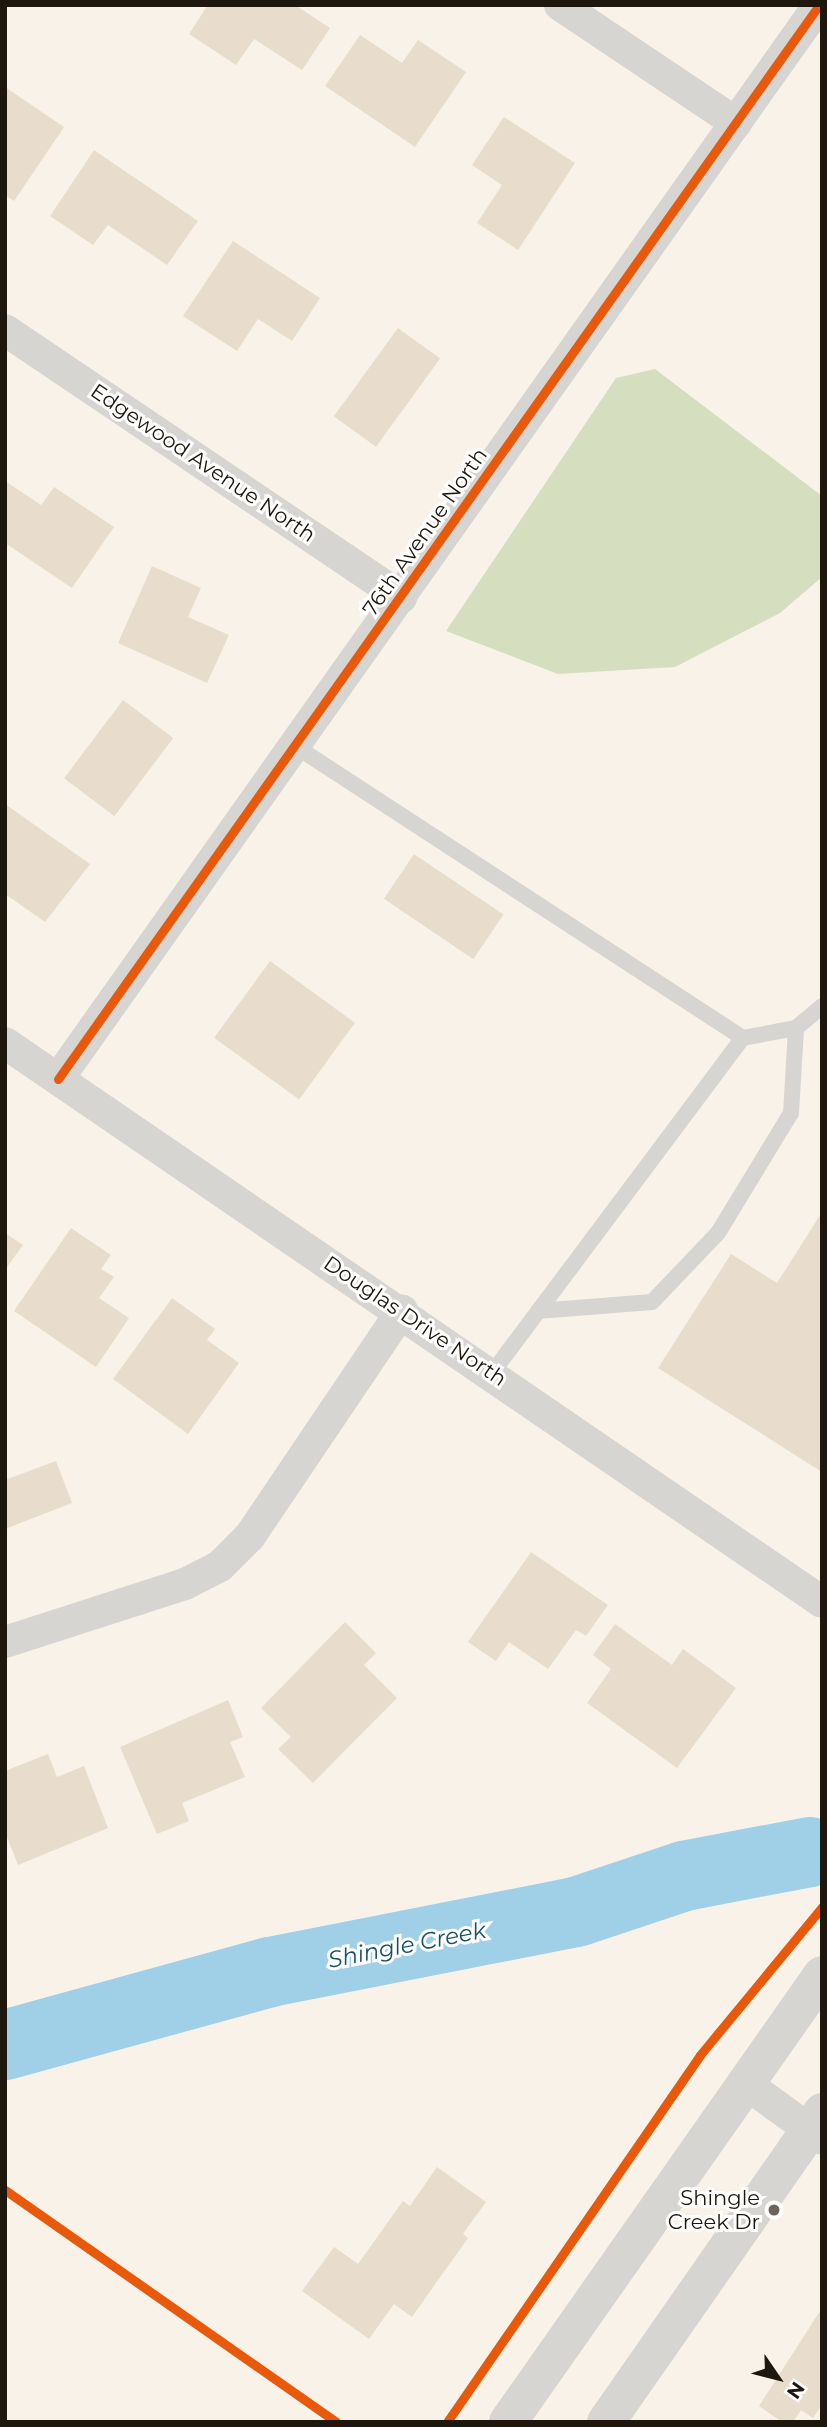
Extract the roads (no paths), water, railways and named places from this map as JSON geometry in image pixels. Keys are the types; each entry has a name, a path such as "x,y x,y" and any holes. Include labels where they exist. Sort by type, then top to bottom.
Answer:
{"main road":[{"path":"508,2422 822,1975"},
{"path":"606,2422 817,2127"}],"street":[{"path":"561,5 736,123"},
{"name":"76th Avenue North","path":"58,1079 819,5"},
{"name":"Edgewood Avenue North","path":"5,330 401,597"},
{"name":"Douglas Drive North","path":"5,1043 402,1311 822,1602"},
{"path":"5,1642 186,1584 220,1566 250,1535 402,1311"},
{"path":"745,2083 817,2127"}],"lane":[{"path":"295,746 743,1038"},
{"path":"492,1373 743,1038 796,1028 822,1006"},
{"path":"538,1311 652,1302 718,1233 791,1113 796,1028"}],"waterway":[{"name":"Shingle Creek","path":"5,2045 270,1972 576,1912 684,1876 810,1852"}],"place":[{"name":"Shingle Creek Dr","path":"774,2210"}]}
